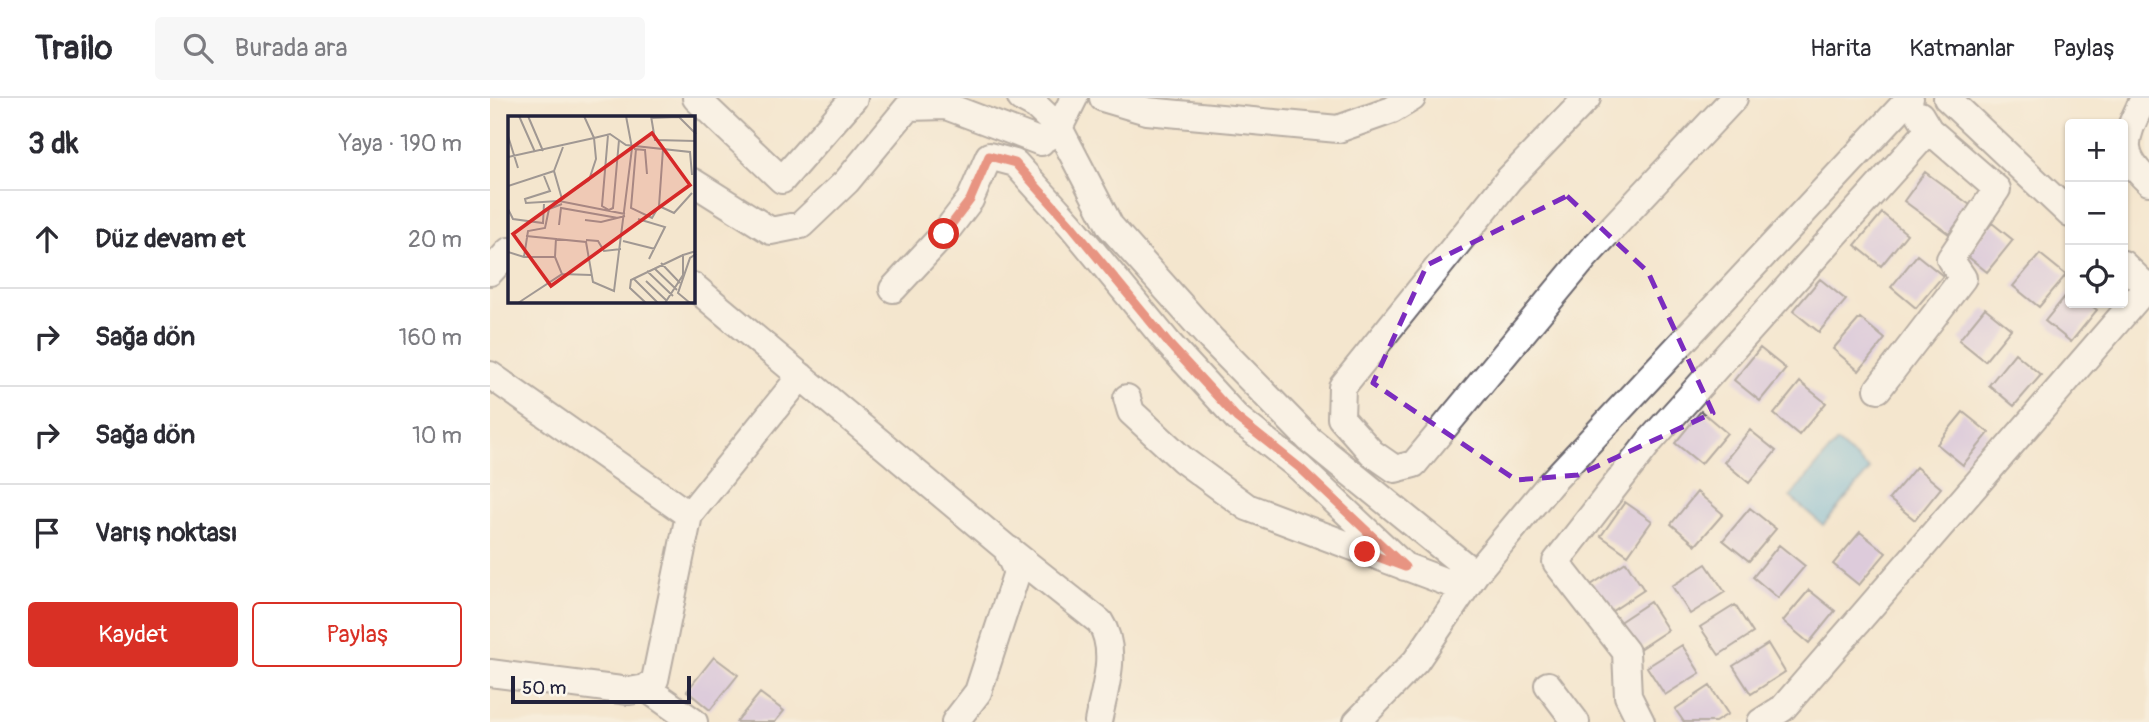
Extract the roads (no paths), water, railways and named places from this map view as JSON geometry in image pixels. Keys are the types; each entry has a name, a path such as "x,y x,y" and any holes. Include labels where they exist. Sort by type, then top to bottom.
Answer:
{"street":[{"path":"696,98 782,180 855,98"},
{"path":"1021,98 1036,106 1050,135 1110,226 1211,339 1309,439 1470,582"},
{"path":"1015,163 1050,135 1074,98"},
{"path":"1103,98 1147,111 1338,129 1392,110 1412,98"},
{"path":"1587,98 1509,179 1342,387 1341,418 1372,453 1395,469 1414,464 1586,257 1734,98"},
{"path":"1947,98 2065,210"},
{"path":"2144,98 2126,138 2132,166 2149,181"},
{"path":"1357,722 1416,661 1470,582 1550,484 1910,99 1929,130 1997,189 1950,259 1963,278 1878,389"},
{"path":"695,183 771,231 801,225 846,181 908,107 946,106 1050,135"},
{"path":"1641,722 1628,696 1626,652 1556,562 1650,441 1929,130"},
{"path":"893,289 944,234 970,200 989,156 1015,163 1070,224 1169,344 1237,418 1300,468 1405,567"},
{"path":"490,272 508,252"},
{"path":"1761,722 1786,715 2148,288 2128,269"},
{"path":"695,288 1006,548 1100,622 1109,636 1110,652 1098,722"},
{"path":"490,375 689,515"},
{"path":"490,673 629,691 646,688 655,680 689,515 801,376"},
{"path":"1127,398 1131,412 1183,460 1247,507 1405,567 1470,582"},
{"path":"955,722 978,692 1017,572 1006,548"},
{"path":"1548,685 1576,722"},
{"path":"646,688 694,722"}],"water":[{"path":"1837,442 1870,470 1823,525 1790,497"}]}
